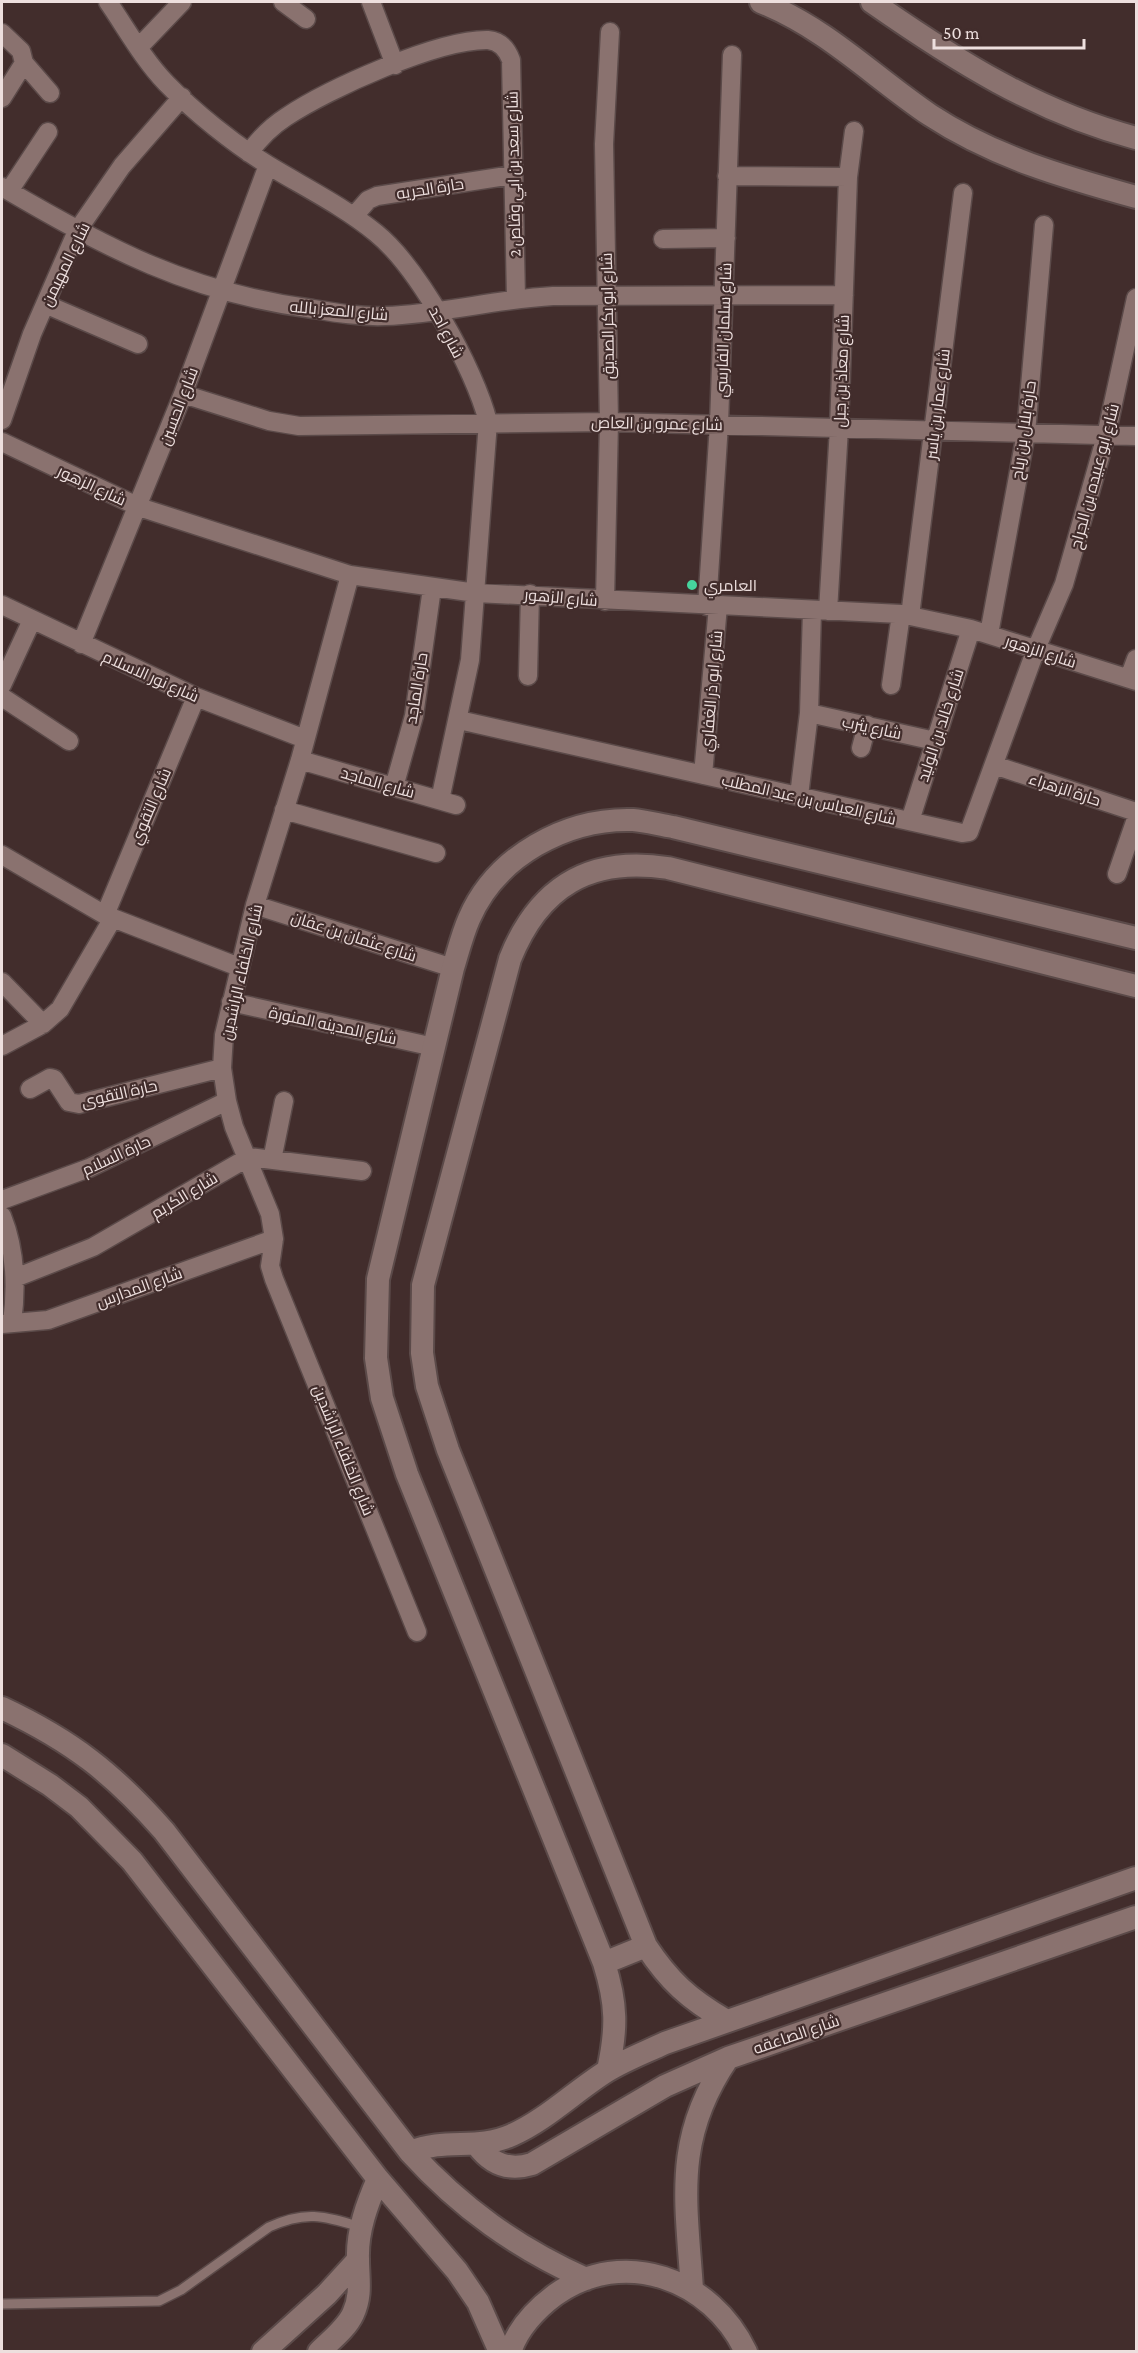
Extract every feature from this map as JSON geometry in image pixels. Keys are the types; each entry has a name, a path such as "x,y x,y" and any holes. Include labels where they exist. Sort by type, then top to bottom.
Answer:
{"street":[{"name":"شارع احد","path":"108,2 165,81 182,97 249,153 354,216 399,256 436,310 483,402 488,422 476,593 470,660 448,802"},
{"path":"139,47 182,2"},
{"path":"283,2 306,19"},
{"path":"249,153 269,130 299,109 358,79 395,64 371,2"},
{"path":"761,2 829,37 932,116 983,145 1059,176 1137,196"},
{"path":"872,2 931,43 1004,87 1065,116 1137,138"},
{"name":"شارع ابو بكر الصديق","path":"605,601 609,422 604,144 610,32"},
{"path":"2,33 21,51 24,63 50,93"},
{"name":"شارع سعد بن ابي وقاص 2","path":"395,64 446,47 488,40 499,43 507,50 511,60 516,298"},
{"name":"شارع سلمان الفارسي","path":"713,606 732,55"},
{"path":"2,98 24,63"},
{"name":"شارع المهيمن","path":"2,420 45,304 77,231 122,166 182,97"},
{"name":"شارع معاذ بن جبل","path":"799,796 839,428 848,177 854,131"},
{"path":"5,189 48,132"},
{"name":"شارع الحسين","path":"81,644 139,507 268,165"},
{"name":"حارة الحريه","path":"354,216 368,200 377,196 513,175"},
{"path":"727,176 848,177"},
{"name":"شارع المعز بالله","path":"5,189 129,258 221,291 284,306 344,314 385,316 516,298 608,295 844,295"},
{"name":"شارع عمار بن ياسر","path":"891,685 905,615 934,430 963,193"},
{"name":"حارة بلال بن رباح","path":"989,634 1026,433 1044,225"},
{"path":"663,239 726,238"},
{"name":"شارع ابو عبيده بن الجراح","path":"1036,649 1064,584 1106,436 1137,298"},
{"path":"45,304 138,344"},
{"name":"شارع عمرو بن العاص","path":"183,394 268,422 299,426 609,422 1137,436"},
{"name":"شارع الزهور","path":"2,442 139,507 350,575 476,593 905,615 989,634 1133,680"},
{"name":"شارع الخلفاء الراشدين","path":"350,575 300,760 255,905 224,1035 222,1068 234,1127 249,1157 270,1214 274,1239 270,1252 274,1279 417,1632"},
{"name":"حارة الماجد","path":"394,787 414,716 432,588"},
{"path":"528,676 530,594"},
{"name":"شارع نور الاسلام","path":"2,605 195,697 305,739"},
{"name":"شارع ابو ذر الغفاري","path":"703,775 713,606"},
{"path":"32,620 2,685 69,741"},
{"name":"شارع خالد بن الوليد","path":"910,821 971,629"},
{"name":"شارع العباس بن عبد المطلب","path":"459,720 910,821 969,832 1036,649"},
{"path":"1133,680 1137,659"},
{"name":"شارع التقوي","path":"2,1046 43,1024 60,1009 109,916 195,697"},
{"name":"شارع يثرب","path":"809,713 935,741"},
{"path":"861,748 867,726"},
{"name":"شارع الماجد","path":"300,760 448,802"},
{"name":"حارة الزهراء","path":"994,765 1137,812"},
{"path":"284,810 436,853"},
{"path":"1117,874 1137,819"},
{"path":"608,2070 615,2038 616,2013 604,1964 407,1474 382,1398 376,1358 375,1318 378,1279 453,968 469,918 490,884 519,855 554,835 593,823 633,820 674,827 1137,938"},
{"path":"2,855 109,916 239,967"},
{"path":"725,2020 694,2002 675,1986 645,1946 436,1419 422,1353 423,1285 510,959 520,932 537,908 558,889 583,874 611,866 640,864 668,868 1137,987"},
{"name":"شارع عثمان بن عفان","path":"255,905 453,968"},
{"path":"2,982 43,1024"},
{"name":"شارع المدينه المنورة","path":"231,1002 434,1047"},
{"name":"حارة التقوى","path":"30,1089 50,1078 54,1079 69,1102 79,1104 222,1068"},
{"name":"حارة السلام","path":"2,1200 89,1168 227,1101"},
{"path":"272,1160 284,1101"},
{"path":"249,1157 362,1171"},
{"name":"شارع الكريم","path":"15,1278 103,1242 249,1157"},
{"path":"2,1216 12,1252 15,1278 7,1324"},
{"name":"شارع المدارس","path":"7,1324 48,1320 274,1239"},
{"path":"2,1708 76,1748 137,1801 171,1841 410,2152 434,2178 488,2225 551,2264 586,2279"},
{"path":"2,1755 50,1785 79,1807 132,1861 378,2179 468,2286 489,2322 500,2352"},
{"path":"410,2152 440,2143 477,2145 514,2134 608,2070 665,2043 725,2020 1137,1878"},
{"name":"شارع الصاعقه","path":"477,2145 492,2161 502,2166 512,2168 532,2164 665,2086 728,2058 1137,1917"},
{"path":"604,1964 645,1946"},
{"path":"692,2289 685,2180 687,2156 699,2110 728,2058"},
{"path":"319,2352 346,2326 357,2305 361,2283 358,2260 361,2227 378,2179"},
{"path":"263,2352 327,2294 358,2260"},
{"path":"510,2352 526,2322 543,2304 563,2289 586,2279 612,2273 640,2272 667,2278 692,2289 714,2306 732,2326 746,2352"}],"lane":[{"path":"2,2304 159,2301 182,2290 269,2227 285,2219 321,2215 361,2227"}],"place":[{"name":"العامري","path":"692,585"}]}
